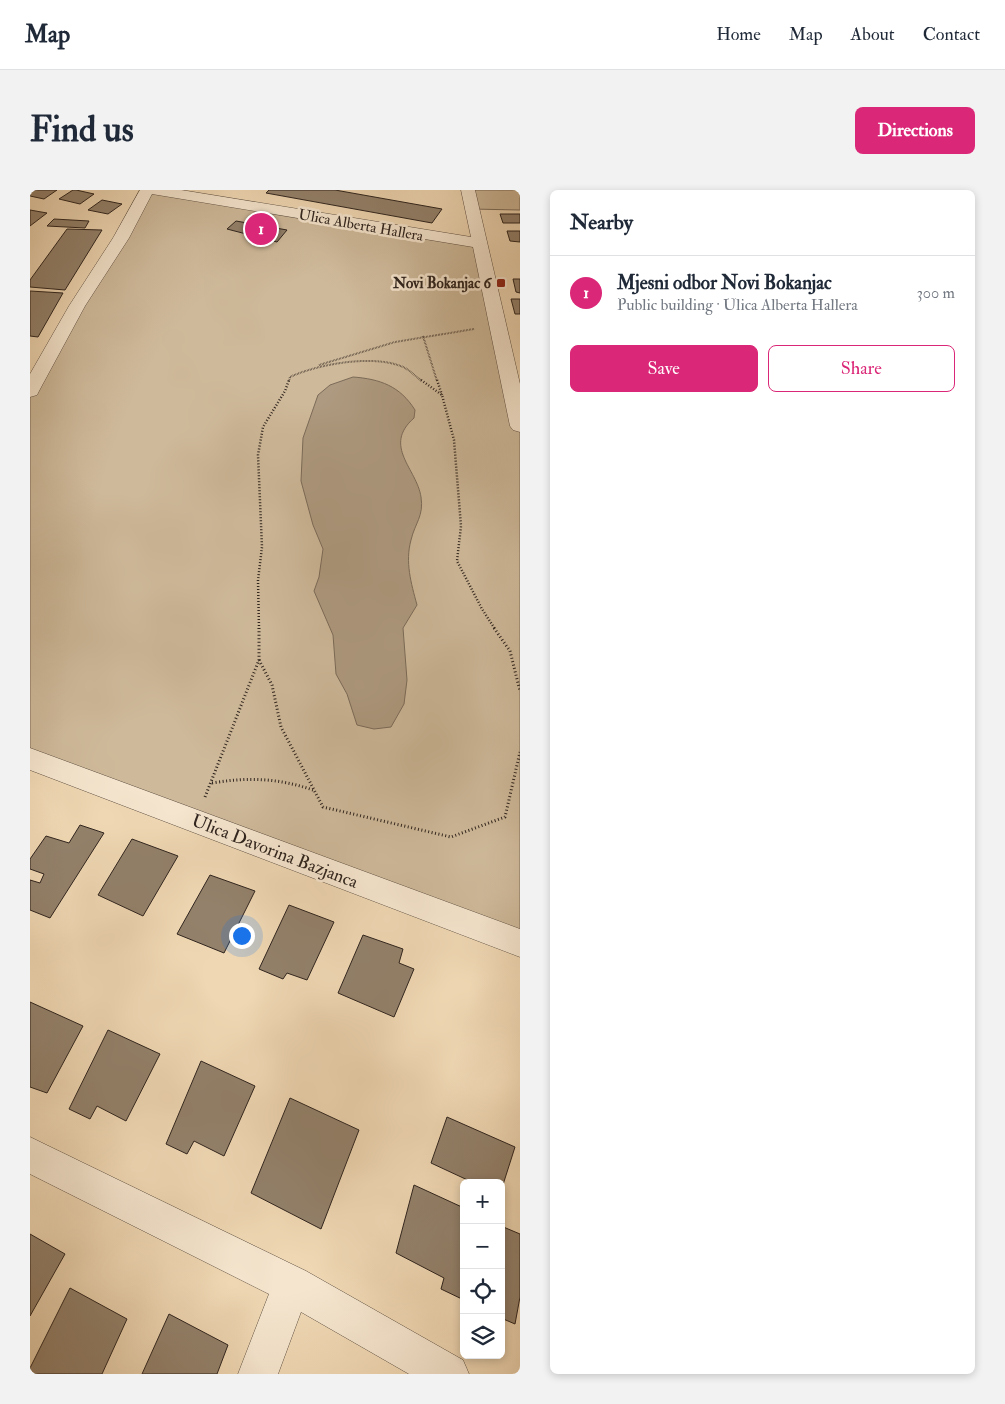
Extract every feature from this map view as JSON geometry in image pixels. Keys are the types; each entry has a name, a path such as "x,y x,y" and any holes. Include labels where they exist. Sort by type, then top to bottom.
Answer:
{"street":[{"path":"30,390 76,306 121,238 147,190"},
{"name":"Ulica Alberta Hallera","path":"155,190 479,244"},
{"path":"468,190 520,426"},
{"name":"Ulica Davorina Bazjanca","path":"30,759 520,943"},
{"path":"30,1155 292,1285 449,1374"},
{"path":"258,1374 292,1285"}],"path":[{"path":"195,821 259,660 258,580 262,547 258,483 260,445 263,427 285,391 290,377 351,353 423,336 497,326"},
{"path":"423,336 454,440 461,526 457,561 482,610 510,651 520,691"},
{"path":"307,370 331,364 368,361 403,367 442,395"},
{"path":"259,660 272,685 281,727 323,807 451,837 505,817 520,752"},
{"path":"211,783 248,777 284,779 314,790"}],"shaded area":[{"path":"147,190 479,243 520,426 520,943 30,759 30,391"},
{"path":"468,190 520,190 520,210 471,209"},
{"path":"353,377 388,385 403,395 415,410 414,418 405,428 401,438 401,448 418,487 422,504 409,548 411,581 417,605 403,628 407,680 404,704 391,727 374,729 357,725 347,694 336,674 333,635 314,591 319,577 323,549 313,525 301,481 303,438 318,395 330,385"}],"building":[{"path":"31,190 57,190 44,199 30,196"},
{"path":"73,190 94,194 80,204 59,199"},
{"path":"269,190 335,190 442,209 432,223 266,193"},
{"path":"102,200 122,204 108,214 88,210"},
{"path":"30,210 47,213 30,226"},
{"path":"500,214 520,214 520,223 503,223"},
{"path":"54,219 89,221 85,228 47,226"},
{"path":"236,221 287,230 277,242 227,229"},
{"path":"67,229 102,230 65,290 30,287 30,280"},
{"path":"507,231 520,231 520,242 510,241"},
{"path":"513,279 520,279 520,293 516,292"},
{"path":"30,291 63,293 38,337 30,336"},
{"path":"511,299 520,299 520,314 515,314"},
{"path":"80,825 104,833 50,918 30,910 30,880 40,883 44,874 30,869 30,859 46,836 69,843"},
{"path":"132,839 178,856 143,916 98,895"},
{"path":"210,875 255,891 224,953 177,934"},
{"path":"289,905 334,922 307,980 287,973 283,979 259,969"},
{"path":"363,935 403,949 399,963 414,969 394,1017 338,993"},
{"path":"30,1002 83,1026 47,1093 30,1087"},
{"path":"108,1030 160,1054 126,1121 97,1106 90,1119 69,1109"},
{"path":"201,1061 255,1086 224,1156 194,1141 187,1154 166,1144"},
{"path":"290,1098 359,1130 321,1229 251,1193"},
{"path":"447,1117 515,1147 505,1179 465,1179 431,1163"},
{"path":"414,1185 460,1206 460,1298 441,1289 444,1278 396,1253"},
{"path":"505,1228 520,1234 520,1297 515,1324 505,1320"},
{"path":"30,1234 65,1254 30,1316"},
{"path":"70,1288 127,1319 102,1374 30,1374 30,1368"},
{"path":"169,1314 228,1345 217,1374 142,1374"}],"place":[{"name":"Mjesni odbor Novi Bokanjac","path":"261,229"},
{"name":"Novi Bokanjac 6","path":"501,283"}]}
